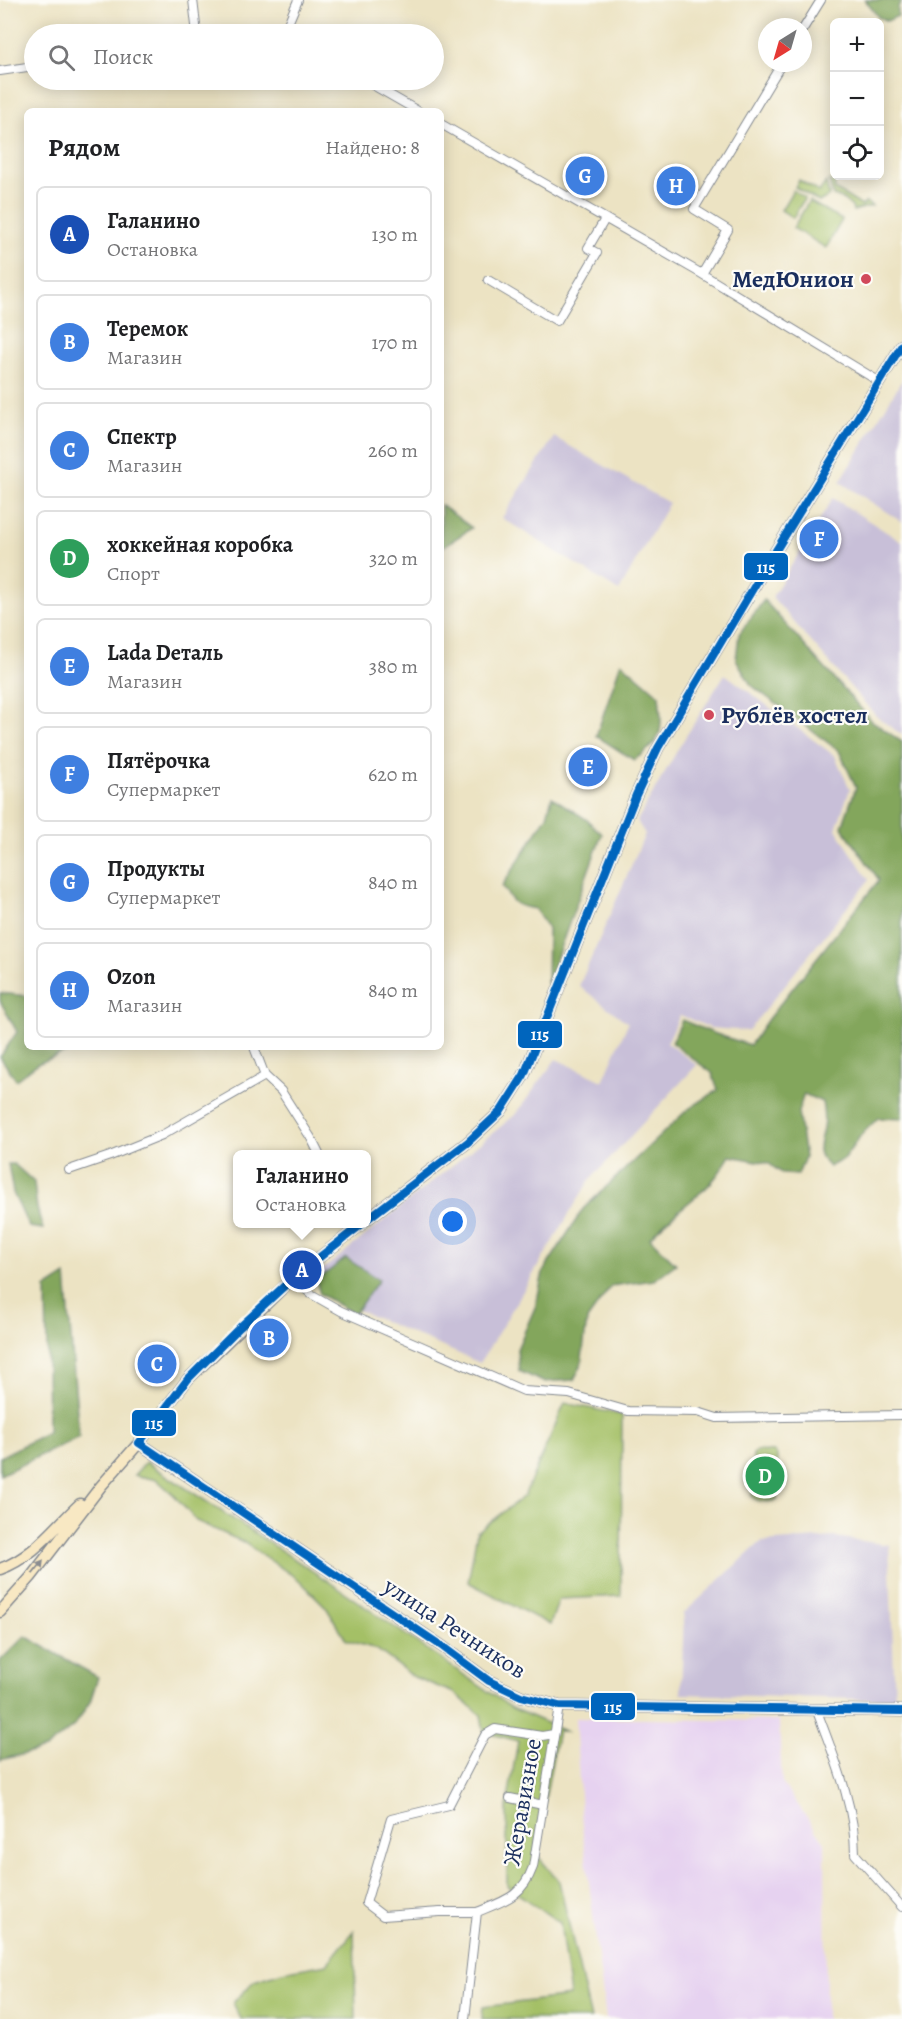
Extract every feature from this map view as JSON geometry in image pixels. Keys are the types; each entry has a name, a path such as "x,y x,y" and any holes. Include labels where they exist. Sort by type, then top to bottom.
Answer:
{"street":[{"path":"193,0 196,24"},
{"path":"290,24 298,0"},
{"path":"810,18 821,0"},
{"path":"0,71 24,67"},
{"path":"702,274 728,230 694,209 777,72"},
{"path":"381,90 413,108"},
{"path":"444,126 702,274 880,382"},
{"path":"488,280 557,321 597,254 588,248 605,219"},
{"path":"371,1216 468,1142 501,1112 524,1075 636,795 658,748 902,345"},
{"path":"255,1050 265,1076 281,1091 316,1150"},
{"path":"69,1170 162,1135 265,1076"},
{"path":"0,1612 31,1577 188,1379 293,1278 357,1228"},
{"path":"293,1278 311,1294 341,1311 524,1391 569,1394 628,1411 698,1412 717,1419 902,1415"},
{"name":"улица Речников","path":"139,1443 443,1647 489,1681 521,1696 559,1706 902,1712"},
{"path":"1,1568 14,1564 39,1545 101,1486"},
{"name":"Жеравизное","path":"477,1912 506,1900 527,1884 533,1867 559,1706"},
{"path":"817,1711 849,1801 855,1854 902,1907"},
{"path":"465,2019 477,1912 383,1916 366,1903 391,1819 449,1805 485,1735 495,1729 542,1736 554,1734"},
{"path":"510,1798 543,1805"}],"shaded area":[{"path":"902,380 902,522 840,482"},
{"path":"554,437 669,503 619,591 502,518"},
{"path":"833,498 902,542 902,735 877,717 772,597"},
{"path":"725,674 835,756 850,789 836,829 869,880 748,1031 711,1028 680,1015 667,1043 697,1065 589,1181 480,1363 351,1307 320,1272 515,1115 556,1059 603,1081 628,1023 579,986 645,834 637,821"},
{"path":"835,1537 889,1545 895,1700 681,1694 684,1613 761,1542"},
{"path":"575,1718 779,1721 782,1783 825,1842 826,2019 606,2019 582,1826"}],"green space":[{"path":"865,0 902,0 898,7 898,16 887,21 878,17"},
{"path":"799,180 819,192 826,182 829,196 819,202 795,187"},
{"path":"829,180 835,184 835,189 862,206 866,202 872,206 853,211 843,199 833,196"},
{"path":"793,190 805,198 793,218 781,210"},
{"path":"809,201 842,220 826,248 793,228"},
{"path":"444,507 472,528 444,546"},
{"path":"764,600 872,721 902,742 902,1119 878,1118 861,1135 844,1159 829,1167 819,1152 824,1121 822,1102 804,1094 798,1112 805,1157 798,1175 783,1174 768,1163 730,1156 709,1185 650,1238 676,1264 654,1280 611,1286 587,1320 581,1366 574,1380 543,1382 519,1371 517,1349 536,1305 543,1272 583,1209 687,1110 718,1090 712,1073 672,1043 682,1020 750,1045 768,1019 879,880 842,827 856,787 839,751 751,685 736,659 739,634"},
{"path":"621,662 659,695 660,733 652,746 634,760 596,736"},
{"path":"552,797 586,819 602,834 547,984 548,929 535,909 515,903 502,886 547,816"},
{"path":"0,993 24,996 24,1050 72,1050 37,1064 16,1080 0,1057 17,1032 0,1001"},
{"path":"8,1164 14,1164 34,1182 37,1208 43,1229 29,1227 13,1193"},
{"path":"346,1258 379,1280 354,1314 320,1294 316,1281"},
{"path":"66,1275 79,1437 0,1475 0,1457 48,1432 46,1288"},
{"path":"565,1403 622,1415 621,1596 559,1599 550,1625 468,1582 477,1532 524,1496"},
{"path":"756,1451 774,1452 777,1455 777,1499 761,1501 752,1497 753,1454"},
{"path":"146,1462 325,1579 512,1708 569,1733 558,1730 535,1853 559,1881 591,2019 482,2019 483,2007 570,1996 560,1923 507,1886 507,1805 518,1741 484,1732 481,1715 454,1693 414,1677 376,1649 346,1640 326,1607 299,1580 243,1542 196,1521 175,1496 157,1480 134,1475"},
{"path":"25,1636 98,1677 90,1702 75,1725 45,1749 0,1760 0,1661"},
{"path":"354,1931 356,2019 241,2019 233,2003 254,1981 282,1972 327,1964"}],"transit line":[{"name":"115","path":"371,1216 468,1142 501,1111 524,1075 636,795 658,748 902,345"},
{"name":"115","path":"357,1228 293,1278 240,1327 188,1379 139,1443 443,1647 489,1681 521,1696 559,1706 902,1711"}],"place":[{"name":"Продукты","path":"585,176"},
{"name":"Ozon","path":"676,186"},
{"name":"МедЮнион","path":"866,279"},
{"name":"Пятёрочка","path":"819,539"},
{"name":"Рублёв хостел","path":"709,715"},
{"name":"Lada Dеталь","path":"588,767"},
{"name":"Галанино","path":"302,1270"},
{"name":"Теремок","path":"269,1338"},
{"name":"Спектр","path":"157,1364"},
{"name":"хоккейная коробка","path":"765,1476"}]}
